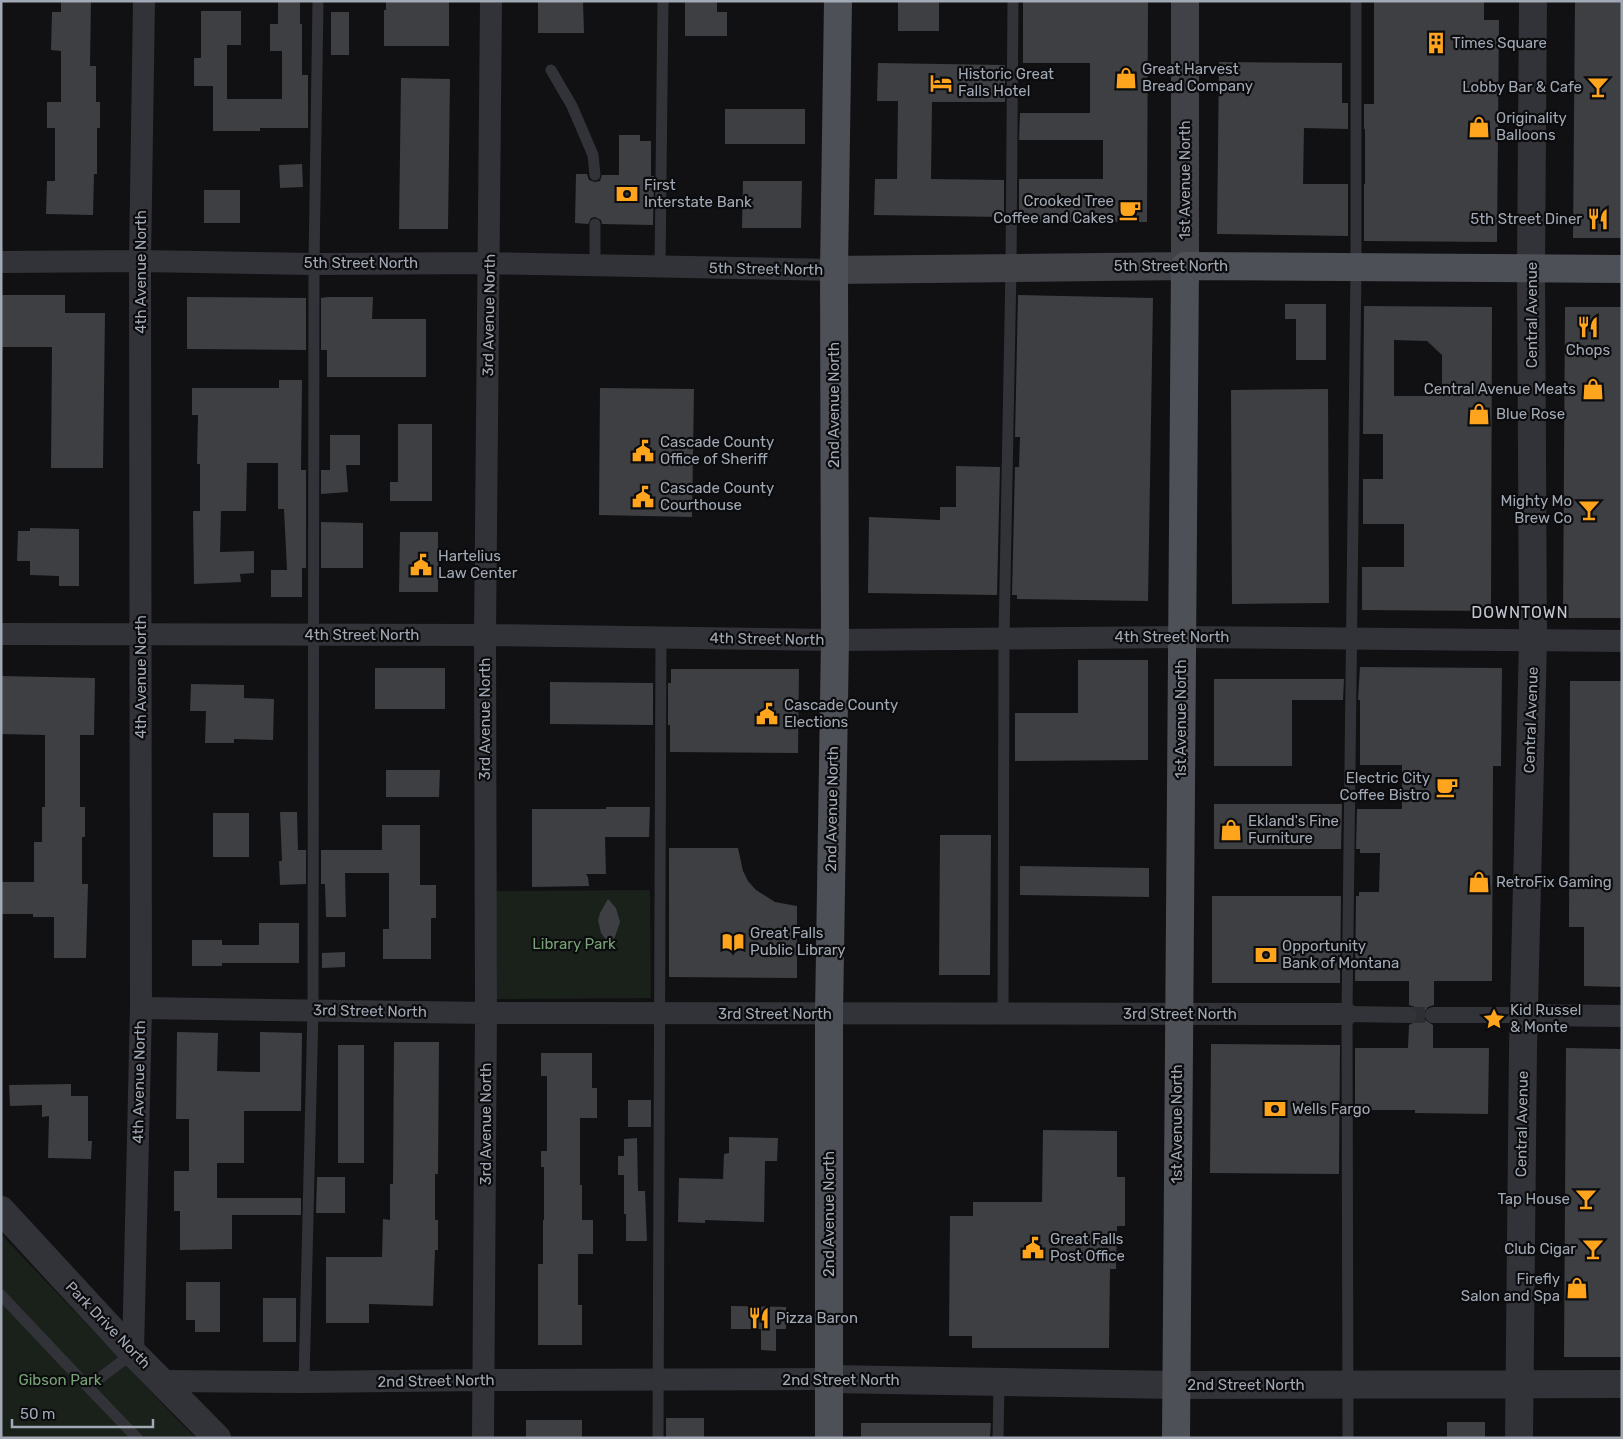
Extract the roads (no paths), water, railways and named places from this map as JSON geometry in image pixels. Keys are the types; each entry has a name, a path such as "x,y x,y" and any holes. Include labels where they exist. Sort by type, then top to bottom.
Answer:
{"main road":[{"name":"2nd Avenue North","path":"829,1438 829,1014 835,640 834,270 838,1"},
{"name":"1st Avenue North","path":"1176,1438 1185,266 1185,1"},
{"name":"5th Street North","path":"834,270 1185,266 1622,269"}],"street":[{"name":"4th Avenue North","path":"133,1353 141,1008 140,261 144,1"},
{"name":"3rd Avenue North","path":"483,1438 486,1013 485,635 491,1"},
{"name":"Central Avenue","path":"1519,1438 1523,1016 1533,641 1533,1"},
{"name":"5th Street North","path":"1,262 489,263 834,270"},
{"name":"4th Street North","path":"1,634 485,635 835,640 1181,637 1622,641"},
{"name":"3rd Street North","path":"141,1008 660,1014 1410,1015"},
{"path":"1433,1015 1622,1016"},
{"name":"Park Drive North","path":"1,1210 133,1353 162,1380 217,1438"},
{"name":"2nd Street North","path":"162,1380 304,1382 830,1380 1175,1385 1622,1384"}],"lane":[{"path":"304,1382 313,1010 314,264 318,1"},
{"path":"660,267 664,1"},
{"path":"1003,1014 1004,638 1011,268 1012,1"},
{"path":"1348,1438 1347,1014 1350,639 1356,267 1356,1"},
{"path":"551,70 572,106 593,155 595,175"},
{"path":"595,224 595,265"},
{"path":"658,1438 661,637"},
{"path":"1,1295 137,1438"},
{"path":"88,1387 133,1353"},
{"path":"998,1438 999,1382"}],"tunnel":[{"path":"1409,1015 1433,1015"}],"place":[{"name":"Times Square","path":"1436,43"},
{"name":"Great Harvest Bread Company","path":"1126,78"},
{"name":"Historic Great Falls Hotel","path":"941,83"},
{"name":"Lobby Bar & Cafe","path":"1598,87"},
{"name":"Originality Balloons","path":"1479,127"},
{"name":"First Interstate Bank","path":"627,194"},
{"name":"Crooked Tree Coffee and Cakes","path":"1130,210"},
{"name":"5th Street Diner","path":"1598,219"},
{"name":"Chops","path":"1588,327"},
{"name":"Central Avenue Meats","path":"1593,389"},
{"name":"Blue Rose","path":"1479,414"},
{"name":"Cascade County Office of Sheriff","path":"643,451"},
{"name":"Cascade County Courthouse","path":"643,497"},
{"name":"Mighty Mo Brew Co","path":"1589,510"},
{"name":"Hartelius Law Center","path":"421,565"},
{"name":"Cascade County Elections","path":"767,714"},
{"name":"Electric City Coffee Bistro","path":"1447,787"},
{"name":"Ekland's Fine Furniture","path":"1231,830"},
{"name":"RetroFix Gaming","path":"1479,882"},
{"name":"Great Falls Public Library","path":"733,942"},
{"name":"Opportunity Bank of Montana","path":"1266,955"},
{"name":"Kid Russel & Monte","path":"1494,1019"},
{"name":"Wells Fargo","path":"1275,1109"},
{"name":"Tap House","path":"1586,1199"},
{"name":"Great Falls Post Office","path":"1033,1248"},
{"name":"Club Cigar","path":"1593,1249"},
{"name":"Firefly Salon and Spa","path":"1577,1288"},
{"name":"Pizza Baron","path":"759,1318"}],"district":[{"name":"DOWNTOWN","path":"1520,612"}],"park label":[{"name":"Library Park","path":"574,944"},
{"name":"Gibson Park","path":"60,1380"}]}
